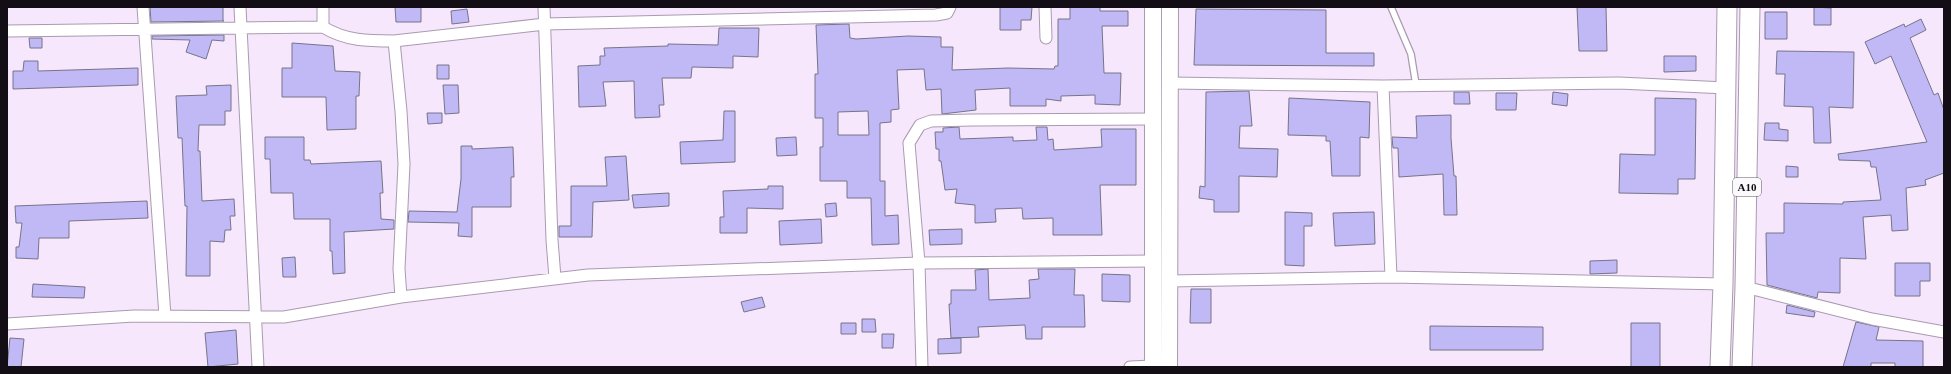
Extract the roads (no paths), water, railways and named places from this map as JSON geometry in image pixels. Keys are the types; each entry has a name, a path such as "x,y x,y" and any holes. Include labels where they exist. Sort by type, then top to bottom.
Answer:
{"highway":[{"name":"A10","path":"1720,367 1723,284 1727,7"},
{"name":"A10","path":"1742,367 1745,287 1750,7"}],"main road":[{"path":"1153,7 1153,367"},
{"path":"1169,367 1168,281 1170,7"}],"street":[{"path":"143,7 146,30 165,316"},
{"path":"240,7 254,317 258,367"},
{"path":"323,7 323,27"},
{"path":"544,7 552,240 555,278"},
{"path":"7,31 323,27 338,36 371,41 394,40 545,24 860,12 936,15 947,12 950,7"},
{"path":"1046,7 1046,38"},
{"path":"394,40 401,111 404,164 399,268 401,297"},
{"path":"1170,83 1383,86 1619,83 1726,88"},
{"path":"1383,86 1392,277"},
{"path":"922,367 919,263 909,143 920,125 932,121 1153,119"},
{"path":"7,324 134,316 284,317 401,297 588,275 919,263 1153,261"},
{"path":"1168,281 1392,277 1723,284"},
{"path":"1745,287 1872,319 1944,332"},
{"path":"1130,367 1153,367"}],"lane":[{"path":"1391,7 1410,54 1416,85"}]}
